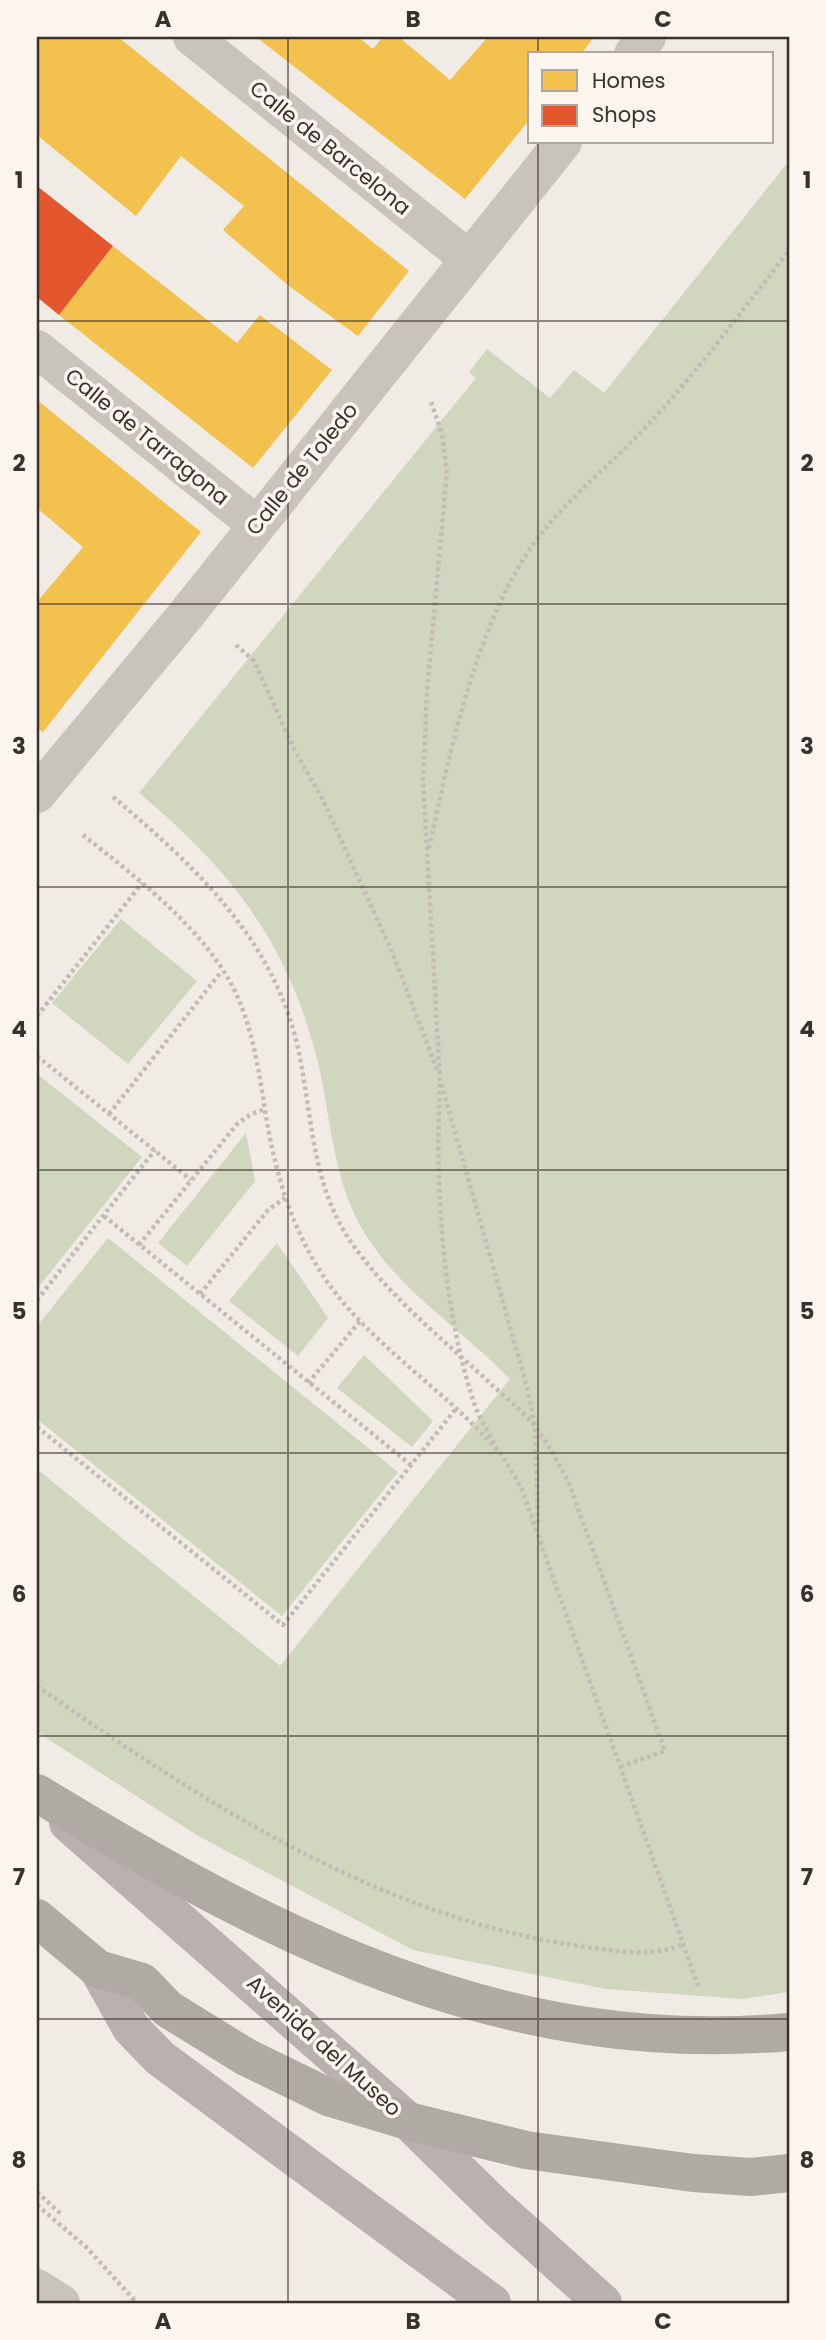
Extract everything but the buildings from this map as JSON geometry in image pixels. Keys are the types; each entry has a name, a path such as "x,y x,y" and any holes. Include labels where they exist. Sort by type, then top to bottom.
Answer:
{"highway":[{"path":"37,1795 161,1869 262,1921 355,1962 457,1999 519,2015 585,2026 709,2036 789,2032"},
{"path":"37,1918 98,1969 142,1982 168,2009 281,2077 328,2096 408,2121 526,2150 636,2167 751,2177 789,2173"}],"main road":[{"name":"Avenida del Museo","path":"37,1795 408,2121 497,2208 603,2303"},
{"path":"98,1969 131,2028 160,2058 492,2303"}],"street":[{"name":"Calle de Barcelona","path":"192,37 468,259"},
{"path":"635,52 647,37"},
{"name":"Calle de Toledo","path":"39,787 257,525 442,297 468,259 561,144"},
{"name":"Calle de Tarragona","path":"37,349 257,525"}],"path":[{"path":"428,853 458,717 502,600 517,571 554,520 672,398 789,251"},
{"path":"431,402 442,435 447,471 424,755 440,1079 438,1132 441,1202 450,1290 462,1357 474,1402 498,1451 521,1487 538,1530 701,1994"},
{"path":"236,645 254,661 295,751 322,798 393,954 440,1079 535,1426 538,1530"},
{"path":"113,797 202,877 252,938 276,982 299,1053 310,1135 322,1181 337,1217 355,1248 387,1286 535,1426 569,1483 665,1751 622,1766"},
{"path":"83,835 142,883 187,927 221,971 241,1006 257,1058 265,1109 285,1198 299,1234 320,1272 361,1320 498,1451"},
{"path":"37,1016 142,883"},
{"path":"109,1114 221,971"},
{"path":"37,1056 191,1180"},
{"path":"139,1245 242,1119 265,1109"},
{"path":"37,1300 155,1150"},
{"path":"200,1294 268,1210 285,1198"},
{"path":"104,1216 411,1465"},
{"path":"309,1383 361,1320"},
{"path":"37,1427 283,1625 455,1410"},
{"path":"37,1686 139,1757 244,1819 308,1854 415,1903 484,1928 548,1942 633,1953 663,1952 684,1944"},
{"path":"37,2192 62,2215"},
{"path":"37,2205 86,2247 137,2303"}],"green space":[{"path":"789,161 789,1992 743,1999 606,1989 413,1950 200,1837 37,1732 37,1469 280,1666 510,1379 425,1303 386,1263 369,1240 355,1215 341,1176 321,1075 303,1014 271,941 227,879 200,849 139,793 476,378 469,372 487,349 550,398 574,370 604,393"},
{"path":"121,919 197,981 128,1064 52,1003"},
{"path":"37,1074 142,1157 37,1289"},
{"path":"246,1133 255,1181 187,1266 158,1243"},
{"path":"108,1238 398,1472 282,1616 37,1419 37,1326"},
{"path":"277,1243 328,1318 298,1356 229,1301"},
{"path":"364,1355 433,1421 412,1447 337,1388"}]}
